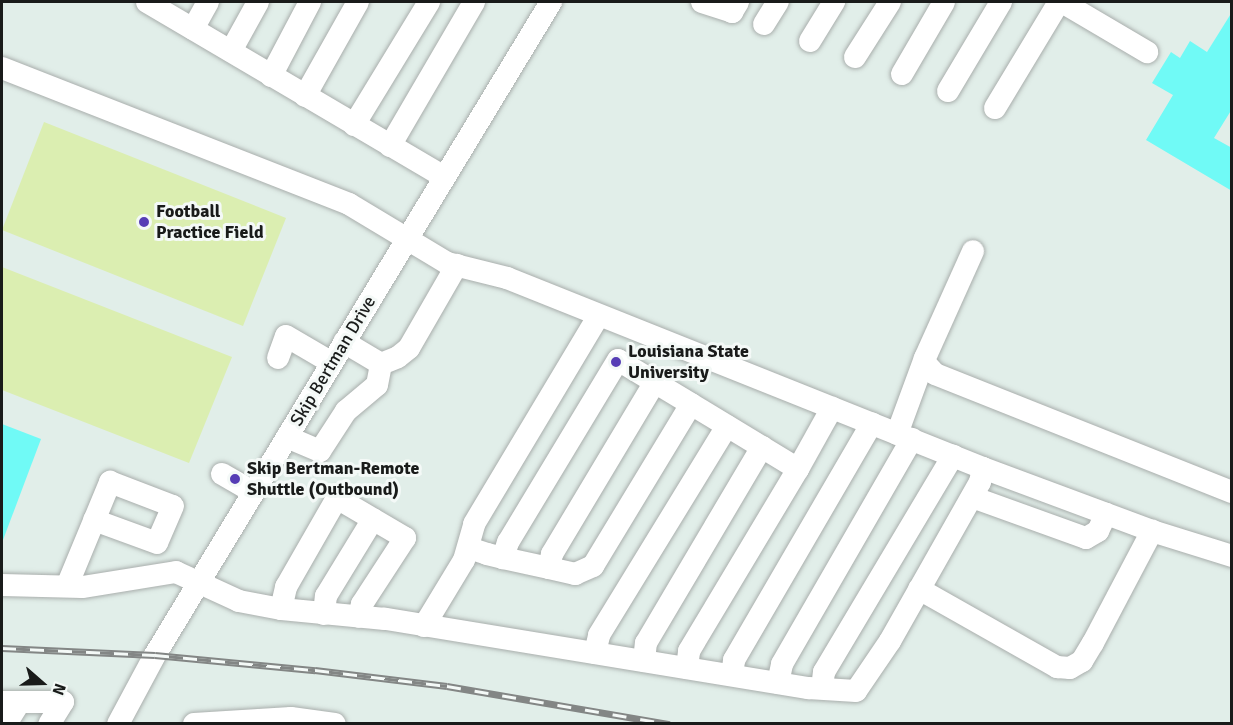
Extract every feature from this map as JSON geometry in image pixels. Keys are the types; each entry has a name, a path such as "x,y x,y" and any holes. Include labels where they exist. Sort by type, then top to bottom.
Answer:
{"street":[{"path":"193,29 208,2"},
{"path":"231,51 258,2"},
{"path":"271,76 310,2"},
{"path":"305,96 358,2"},
{"path":"354,125 429,2"},
{"path":"390,146 474,2"},
{"name":"Skip Bertman Drive","path":"118,723 253,492 551,2"},
{"path":"702,2 732,12 738,2"},
{"path":"764,24 778,2"},
{"path":"810,41 834,2"},
{"path":"855,57 890,2"},
{"path":"902,74 944,2"},
{"path":"948,91 1001,2"},
{"path":"995,108 1061,2 1147,52"},
{"path":"152,3 444,177"},
{"path":"2,68 349,204 447,263 507,278 598,317 832,408 872,423 905,429 953,456 983,468 1152,531 1232,556"},
{"path":"778,683 782,664 905,429 922,368 973,251"},
{"path":"287,437 320,451 346,411 377,385 381,364 409,348 457,265"},
{"path":"424,626 469,548 474,524 598,317"},
{"path":"278,358 286,336 332,363"},
{"path":"344,342 381,364"},
{"path":"503,558 508,542 618,360 798,470"},
{"path":"922,368 1232,492"},
{"path":"549,568 552,554 655,382"},
{"path":"469,548 575,574 593,566 691,404"},
{"path":"687,668 689,651 798,470 832,408"},
{"path":"732,675 734,660 872,423"},
{"path":"595,653 599,635 727,426"},
{"path":"644,661 646,644 762,447"},
{"path":"822,688 824,672 953,456"},
{"path":"2,585 67,586 176,572 239,601 280,609 424,626 778,683 856,691 972,497 983,468"},
{"path":"222,474 253,492"},
{"path":"972,497 1086,538 1098,531 1106,514"},
{"path":"280,609 286,587 337,498 405,538 362,604 359,617"},
{"path":"324,614 326,596 373,519"},
{"path":"67,586 94,520"},
{"path":"919,589 1057,667 1070,668 1082,661 1093,643 1152,531"},
{"path":"6,723 11,702 63,702 49,723"},
{"path":"194,723 290,721 334,723"}],"shaded area":[{"name":"Louisiana State University","path":"2,2 1231,2 1231,723 2,723"}],"green space":[{"name":"Football Practice Field","path":"44,122 286,218 243,326 2,230"},
{"path":"2,267 232,357 189,463 2,390"}],"building":[{"path":"1232,12 1232,109 1214,138 1232,148 1232,191 1146,140 1173,95 1152,83 1171,52 1180,58 1190,41 1207,52"},
{"path":"2,424 41,439 3,540 2,540"}],"railway":[{"path":"2,648 155,655 315,670 447,686 670,724"}],"place":[{"name":"Football Practice Field","path":"144,222"},
{"name":"Louisiana State University","path":"616,362"},
{"name":"Skip Bertman-Remote Shuttle (Outbound)","path":"235,479"}]}
